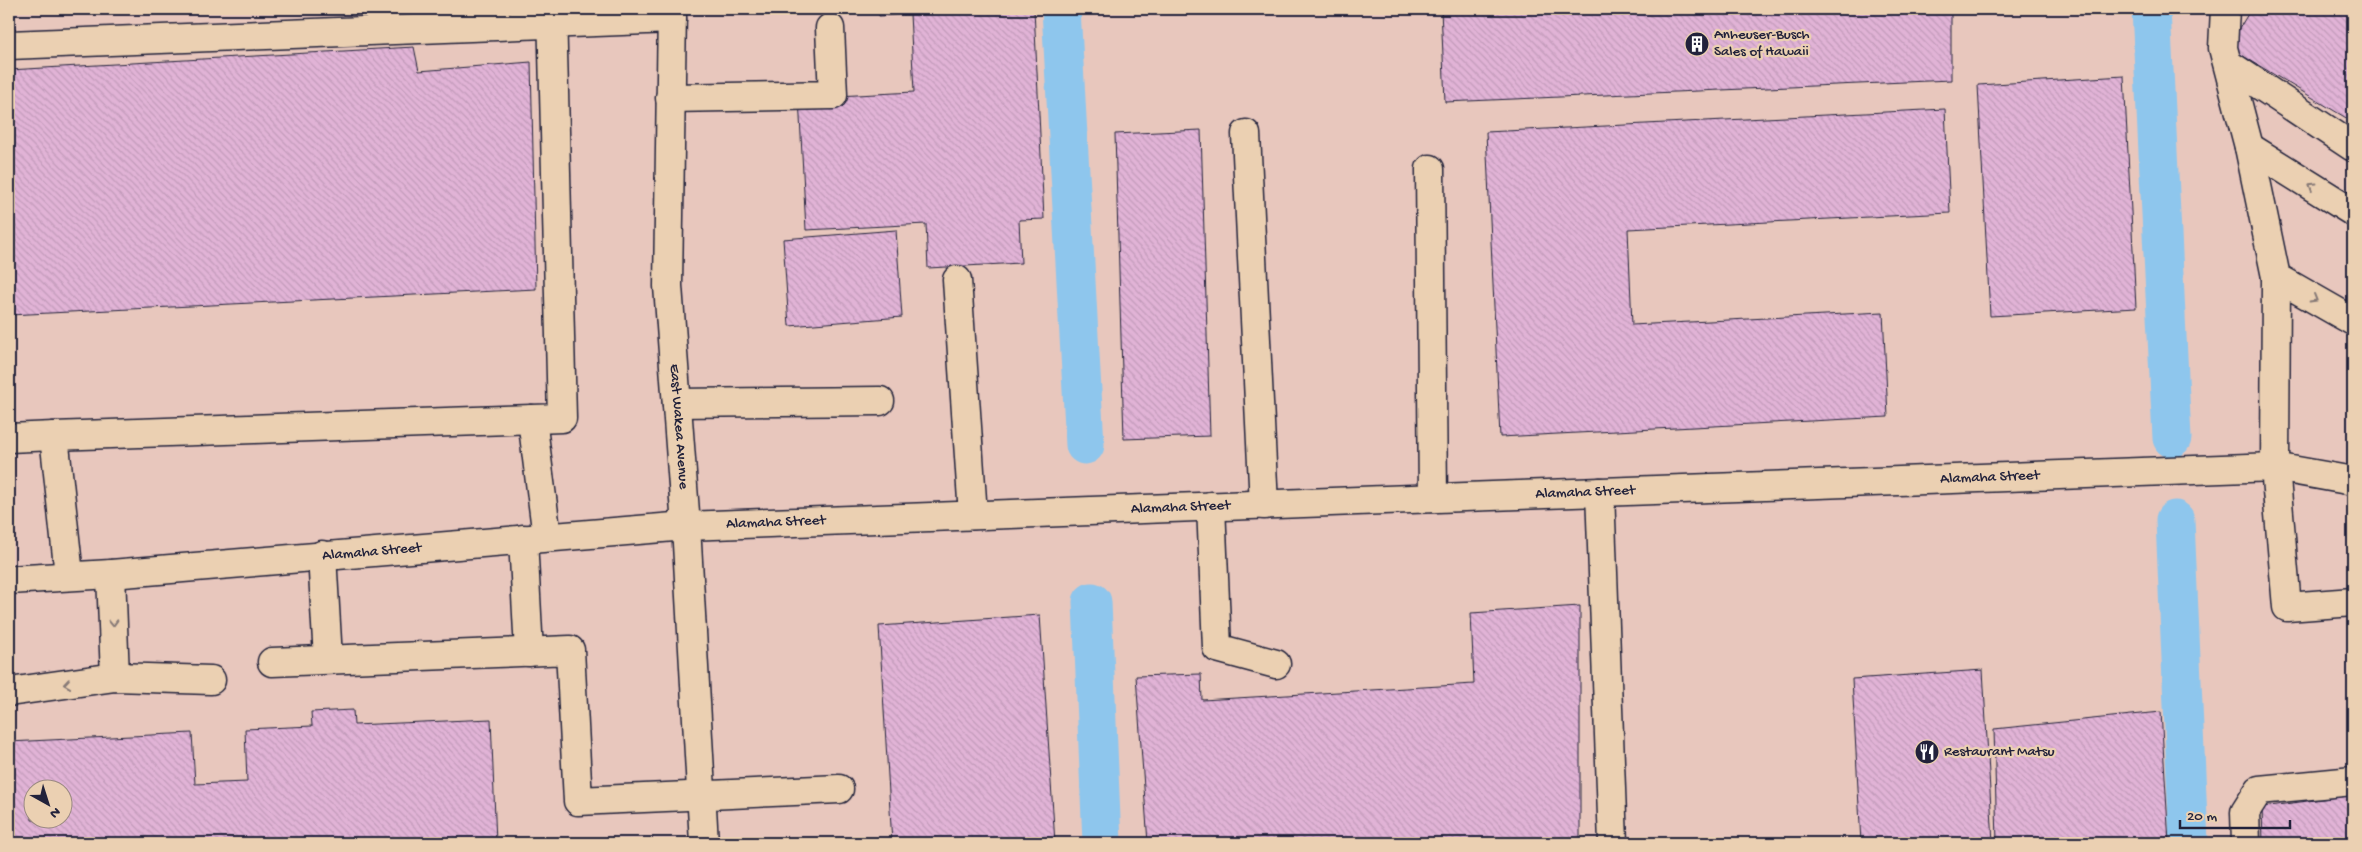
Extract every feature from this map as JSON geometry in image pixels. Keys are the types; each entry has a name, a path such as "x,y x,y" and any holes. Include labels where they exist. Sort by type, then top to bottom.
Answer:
{"street":[{"path":"2225,9 2223,48 2249,147 2276,277 2275,467 2287,607 2353,602"},
{"path":"9,45 551,16 672,14"},
{"name":"East Wakea Avenue","path":"672,14 668,286 686,526 704,843"},
{"path":"9,438 562,418 551,16"},
{"path":"670,98 833,95 830,28"},
{"path":"2228,64 2353,147"},
{"path":"1246,134 1264,505"},
{"path":"2249,147 2353,212"},
{"path":"1430,169 1433,498"},
{"path":"2276,277 2353,321"},
{"path":"958,280 973,515"},
{"path":"677,404 880,402"},
{"path":"529,652 535,538 532,418"},
{"path":"54,436 69,575"},
{"name":"Alamaha Street","path":"9,580 111,574 686,526 2275,467 2353,481"},
{"path":"1600,492 1613,843"},
{"path":"1211,506 1217,648 1276,664"},
{"path":"322,555 328,659"},
{"path":"111,574 115,677"},
{"path":"272,662 570,650 578,801 839,789"},
{"path":"9,692 115,677 211,680"},
{"path":"2246,843 2245,812 2259,790 2353,781"}],"shaded area":[{"path":"9,9 2353,9 2353,843 9,843"}],"building":[{"path":"879,9 1034,9 1044,219 1019,220 1021,263 928,268 926,224 806,230 799,98 914,92 910,14 879,16"},
{"name":"Anheuser-Busch Sales of Hawaii","path":"1441,9 1951,9 1951,80 1445,102"},
{"path":"2251,9 2353,9 2353,122 2228,47"},
{"path":"414,47 419,71 531,62 536,289 9,315 9,70"},
{"path":"2124,76 2136,308 1990,316 1978,85"},
{"path":"1945,109 1950,213 1628,229 1632,325 1883,312 1888,417 1500,437 1486,132"},
{"path":"1201,130 1210,436 1124,439 1115,134"},
{"path":"896,230 902,317 789,326 783,239"},
{"path":"1580,606 1580,843 1148,843 1136,676 1201,674 1202,700 1474,684 1471,613"},
{"path":"1040,615 1055,843 892,843 879,626"},
{"path":"1983,670 1993,843 1861,843 1852,679"},
{"path":"353,710 354,725 491,719 496,843 9,843 9,742 192,733 195,784 247,782 245,729 312,726 311,712"},
{"path":"2161,712 2169,843 1997,843 1994,729"},
{"path":"2353,795 2353,843 2263,843 2262,807"}],"waterway":[{"path":"1061,9 1085,445"},
{"path":"2151,9 2172,438"},
{"path":"2175,520 2189,843"},
{"path":"1092,602 1102,843"}],"place":[{"name":"Anheuser-Busch Sales of Hawaii","path":"1697,44"},
{"name":"Restaurant Matsu","path":"1927,752"}]}
